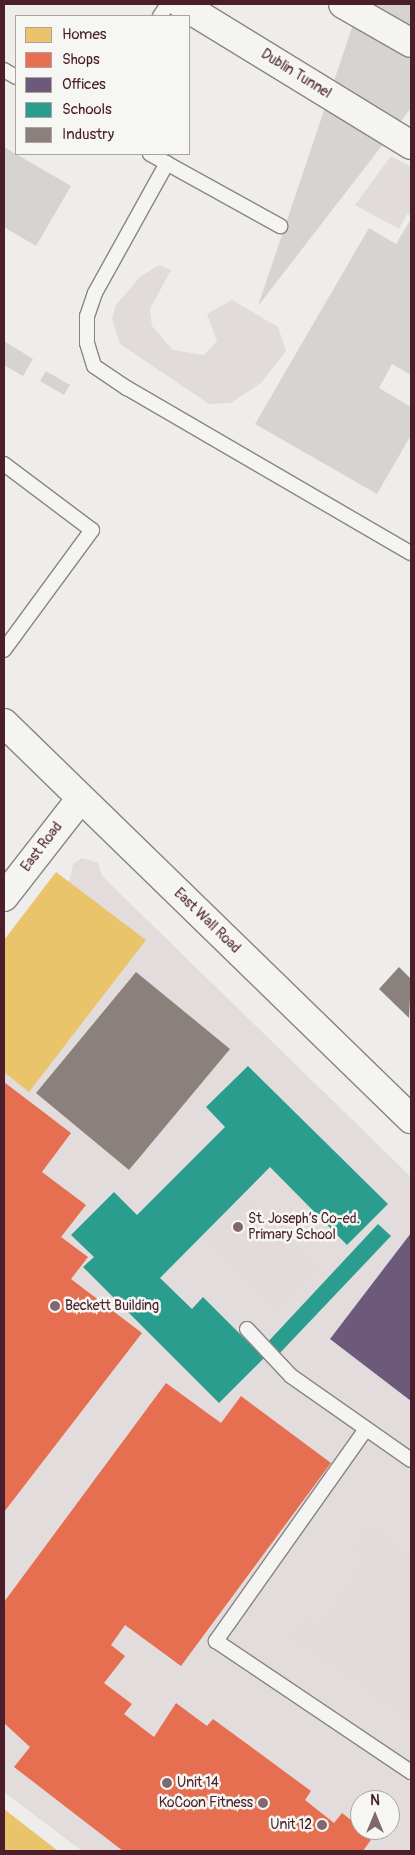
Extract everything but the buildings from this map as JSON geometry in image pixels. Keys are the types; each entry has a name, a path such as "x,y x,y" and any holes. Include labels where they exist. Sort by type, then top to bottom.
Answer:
{"main road":[{"name":"Dublin Tunnel","path":"182,4 411,145"},
{"path":"343,4 411,43"},
{"name":"East Wall Road","path":"4,723 80,798 408,1109"},
{"name":"East Road","path":"4,897 80,798"}],"lane":[{"path":"161,15 168,4"},
{"path":"4,70 15,76"},
{"path":"152,155 280,226"},
{"path":"167,163 95,292 87,316 87,343 94,366 127,388 411,553"},
{"path":"4,464 92,530 4,650"},
{"path":"247,1329 291,1376 411,1460"},
{"path":"366,1429 216,1641 411,1772"}],"shaded area":[{"path":"391,156 411,167 411,216 407,214 399,229 355,205"},
{"path":"159,265 171,270 150,309 152,326 173,350 204,355 217,341 207,314 232,300 278,327 286,351 261,383 231,403 209,404 120,344 112,319 116,305 140,277"},
{"path":"82,858 98,863 102,876 411,1177 411,1851 82,1851 4,1792 4,965 70,879 73,864"},
{"path":"243,1193 320,1267 276,1311 200,1237"},
{"path":"369,1523 411,1553 411,1723 289,1637 304,1615 318,1624 363,1561 349,1551"}],"place":[{"name":"St. Joseph’s Co-ed. Primary School","path":"238,1227"},
{"name":"Beckett Building","path":"55,1306"},
{"name":"Unit 14","path":"167,1783"},
{"name":"KoCoon Fitness","path":"263,1803"},
{"name":"Unit 12","path":"322,1825"}]}
